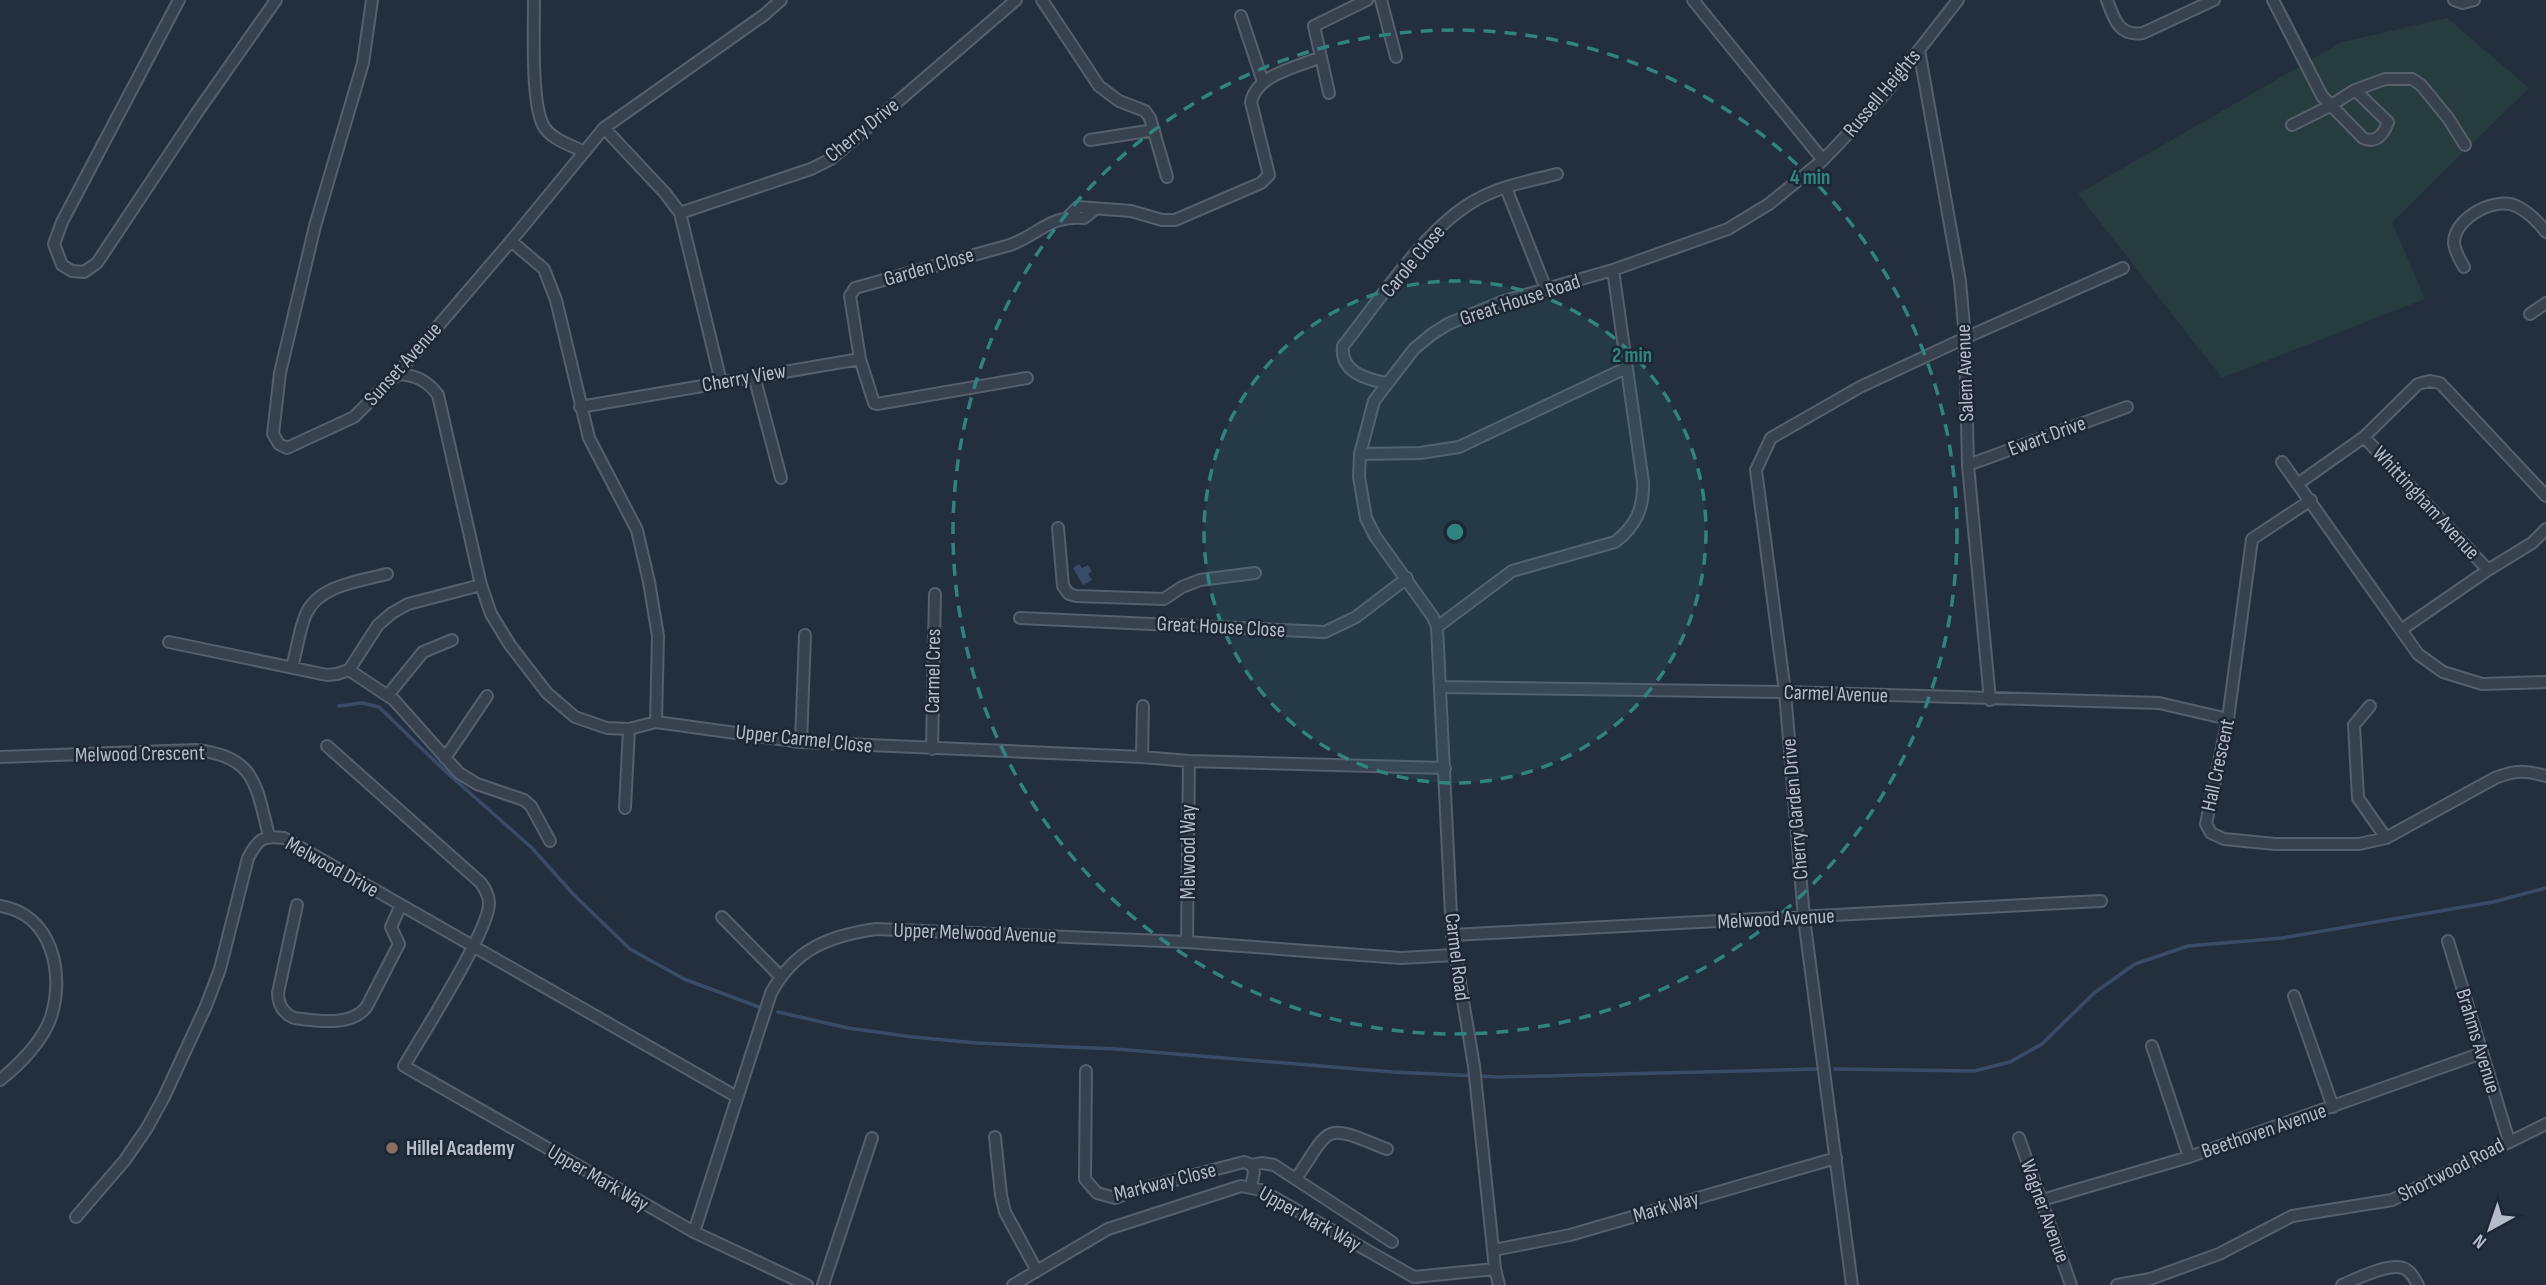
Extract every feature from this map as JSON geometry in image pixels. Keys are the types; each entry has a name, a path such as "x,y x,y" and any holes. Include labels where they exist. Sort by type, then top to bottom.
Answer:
{"street":[{"path":"179,0 62,222 54,244 62,265 72,271 84,272 97,263 276,0"},
{"name":"Sunset Avenue","path":"372,0 363,63 315,226 280,373 273,434 279,444 287,448 354,417 397,374 604,128 764,15 781,0"},
{"path":"534,0 536,90 543,126 558,140 584,152"},
{"name":"Cherry Drive","path":"680,212 811,169 831,159 1016,0"},
{"path":"1042,0 1099,86 1119,101 1145,111 1154,130 1167,177"},
{"path":"1329,93 1314,29 1316,24 1367,0"},
{"path":"1381,0 1396,57"},
{"path":"1693,0 1823,160"},
{"name":"Russell Heights","path":"1613,270 1728,229 1769,204 1823,160 1883,96 1958,0"},
{"path":"2107,0 2119,27 2126,33 2135,35 2198,3 2214,0"},
{"path":"2273,0 2315,84 2330,106 2364,138 2372,141 2377,139 2388,122 2355,90"},
{"path":"2454,0 2463,3 2474,0"},
{"path":"1241,16 1263,82 1321,57"},
{"name":"Salem Avenue","path":"1919,50 1960,281 1965,338 1968,465 1990,700"},
{"path":"2292,125 2355,90 2385,79 2412,79 2421,85 2448,118 2465,145"},
{"name":"Garden Close","path":"860,359 850,296 855,288 1010,245 1053,220 1069,216 1084,218 1094,210 1130,211 1162,220 1175,220 1267,179 1268,171 1251,102 1257,87 1263,82"},
{"path":"604,128 680,212 721,382"},
{"path":"1090,140 1154,130"},
{"name":"Carole Close","path":"1386,383 1368,380 1346,365 1342,356 1343,346 1431,235 1454,214 1478,199 1506,187 1557,174"},
{"path":"1506,187 1546,289"},
{"path":"2464,267 2454,244 2457,231 2467,218 2497,203 2516,206 2546,232"},
{"path":"511,241 544,269 556,300 589,438 637,530 658,636 656,722"},
{"name":"Cherry Garden Drive","path":"1852,1285 1804,918 1785,692 1756,470 1771,438 1860,387 2123,268"},
{"path":"1437,627 1512,571 1615,542 1628,533 1644,502 1613,270"},
{"name":"Great House Road","path":"1437,627 1407,578 1375,537 1366,517 1359,477 1360,454 1374,401 1414,349 1448,324 1504,301 1613,270"},
{"path":"2530,314 2546,303"},
{"path":"860,359 874,403 877,404 1027,378"},
{"name":"Cherry View","path":"580,407 860,359"},
{"path":"1360,454 1420,453 1459,447 1626,368"},
{"name":"Upper Carmel Close","path":"397,374 411,374 424,380 438,395 481,585 491,614 510,645 547,693 575,717 607,728 629,729 656,722 800,743 1189,761 1445,768"},
{"path":"754,376 781,478"},
{"path":"2299,483 2364,437 2418,384 2430,381 2440,383 2546,496"},
{"name":"Ewart Drive","path":"1968,465 2127,407"},
{"name":"Whittingham Avenue","path":"2364,437 2487,570"},
{"path":"2282,462 2418,654 2443,672 2482,684 2546,682"},
{"name":"Hall Crescent","path":"2311,500 2252,539 2228,719 2206,824 2211,834 2224,839 2330,846 2359,844 2386,838 2495,778 2524,771 2546,776"},
{"path":"1058,528 1064,590 1076,596 1164,599 1182,587 1200,580 1255,573"},
{"path":"2401,630 2532,542 2546,528"},
{"path":"292,667 307,613 319,598 335,588 387,574"},
{"name":"Great House Close","path":"1020,618 1325,632 1356,617 1407,578"},
{"path":"169,642 327,675 349,670 378,625 392,613 408,604 481,585"},
{"name":"Carmel Cres","path":"932,749 934,594"},
{"path":"1112,599 1112,622"},
{"name":"Carmel Road","path":"1437,627 1452,935 1474,1066 1495,1269 1499,1285"},
{"path":"800,743 805,635"},
{"path":"388,695 423,652 452,640"},
{"path":"349,670 388,695 459,774 524,800 531,806 550,841"},
{"name":"Carmel Avenue","path":"1441,687 1785,692 2159,703 2228,719"},
{"path":"445,758 487,696"},
{"path":"1142,757 1143,706"},
{"path":"2370,706 2354,725 2358,798 2386,838"},
{"path":"625,808 629,729"},
{"path":"327,746 481,883 489,902 488,912 473,947"},
{"name":"Melwood Crescent","path":"0,757 197,750 214,752 235,761 256,784 269,836"},
{"name":"Melwood Way","path":"1187,942 1189,761"},
{"name":"Melwood Drive","path":"76,1217 125,1160 164,1097 220,969 248,858 256,844 269,836 284,838 737,1097"},
{"name":"Melwood Avenue","path":"1452,935 2101,901"},
{"path":"297,905 278,993 280,1006 288,1016 295,1018 350,1020 367,1006 399,944 391,927 401,905"},
{"path":"0,906 25,914 41,928 51,946 56,991 50,1019 36,1043 0,1080"},
{"path":"722,917 780,976"},
{"name":"Upper Melwood Avenue","path":"694,1232 771,993 780,976 800,956 823,941 876,929 1187,942 1401,958 1454,955"},
{"name":"Brahms Avenue","path":"2448,941 2509,1141"},
{"name":"Upper Mark Way","path":"473,947 404,1066 694,1232 807,1285"},
{"path":"2294,996 2333,1107"},
{"path":"2152,1046 2189,1157"},
{"name":"Beethoven Avenue","path":"2042,1199 2189,1157 2482,1053"},
{"name":"Markway Close","path":"1086,1071 1086,1179 1097,1193 1115,1198 1244,1162 1252,1165 1268,1163 1392,1242"},
{"name":"Shortwood Road","path":"2117,1285 2151,1282 2219,1254 2292,1216 2392,1200 2546,1124"},
{"path":"1296,1179 1321,1140 1331,1132 1343,1132 1387,1149"},
{"path":"995,1137 1005,1212 1037,1270"},
{"path":"823,1285 872,1138"},
{"name":"Wagner Avenue","path":"2019,1138 2071,1285"},
{"name":"Mark Way","path":"1494,1250 1570,1235 1836,1158"},
{"path":"1251,1187 1254,1172 1252,1165"},
{"name":"Upper Mark Way","path":"1013,1285 1108,1229 1232,1188 1251,1187 1414,1277 1495,1269"},
{"path":"2342,1285 2396,1267 2410,1273 2418,1285"}],"green space":[{"path":"2447,18 2529,88 2392,222 2425,299 2222,378 2078,194 2342,42"}],"water":[{"path":"1079,564 1082,568 1088,565 1092,571 1088,574 1092,580 1083,585 1073,568"}],"waterway":[{"path":"339,706 362,703 379,707 444,770 532,848 574,895 630,949 684,979 759,1007"},
{"path":"1835,1069 1974,1071 2010,1062 2042,1044 2094,993 2135,964 2188,946 2282,938 2493,902 2546,888"},
{"path":"778,1012 848,1028 913,1037 977,1043 1116,1049 1393,1072 1499,1077 1820,1069"}],"place":[{"name":"Hillel Academy","path":"392,1148"}]}
